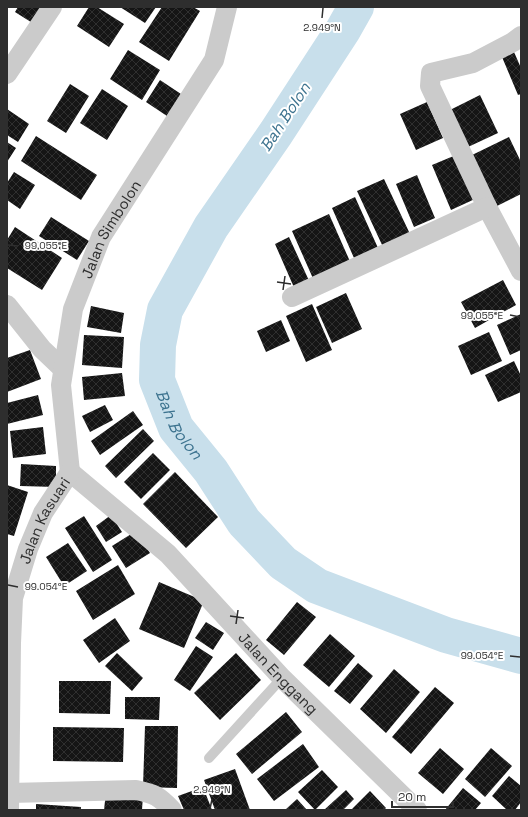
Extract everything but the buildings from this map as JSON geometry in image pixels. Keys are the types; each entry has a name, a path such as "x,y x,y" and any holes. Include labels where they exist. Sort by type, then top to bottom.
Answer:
{"street":[{"path":"7,74 52,7"},
{"name":"Jalan Simbolon","path":"70,472 61,385 73,309 101,237 214,60 227,7"},
{"path":"521,36 513,42 473,63 431,74 430,86 487,207 521,271"},
{"path":"292,297 487,207"},
{"path":"7,305 42,348 63,369"},
{"name":"Jalan Enggang","path":"70,472 168,554 282,678 417,810"},
{"name":"Jalan Kasuari","path":"9,801 8,772 13,598 28,549 43,513 70,472"},
{"path":"9,801 136,790 149,793 160,798 172,810"}],"lane":[{"path":"209,758 282,678"}],"waterway":[{"name":"Bah Bolon","path":"356,7 343,30 276,133 211,227 165,310 158,345 157,380 176,428 211,471 244,522 283,563 317,586 446,635 521,656"}]}
